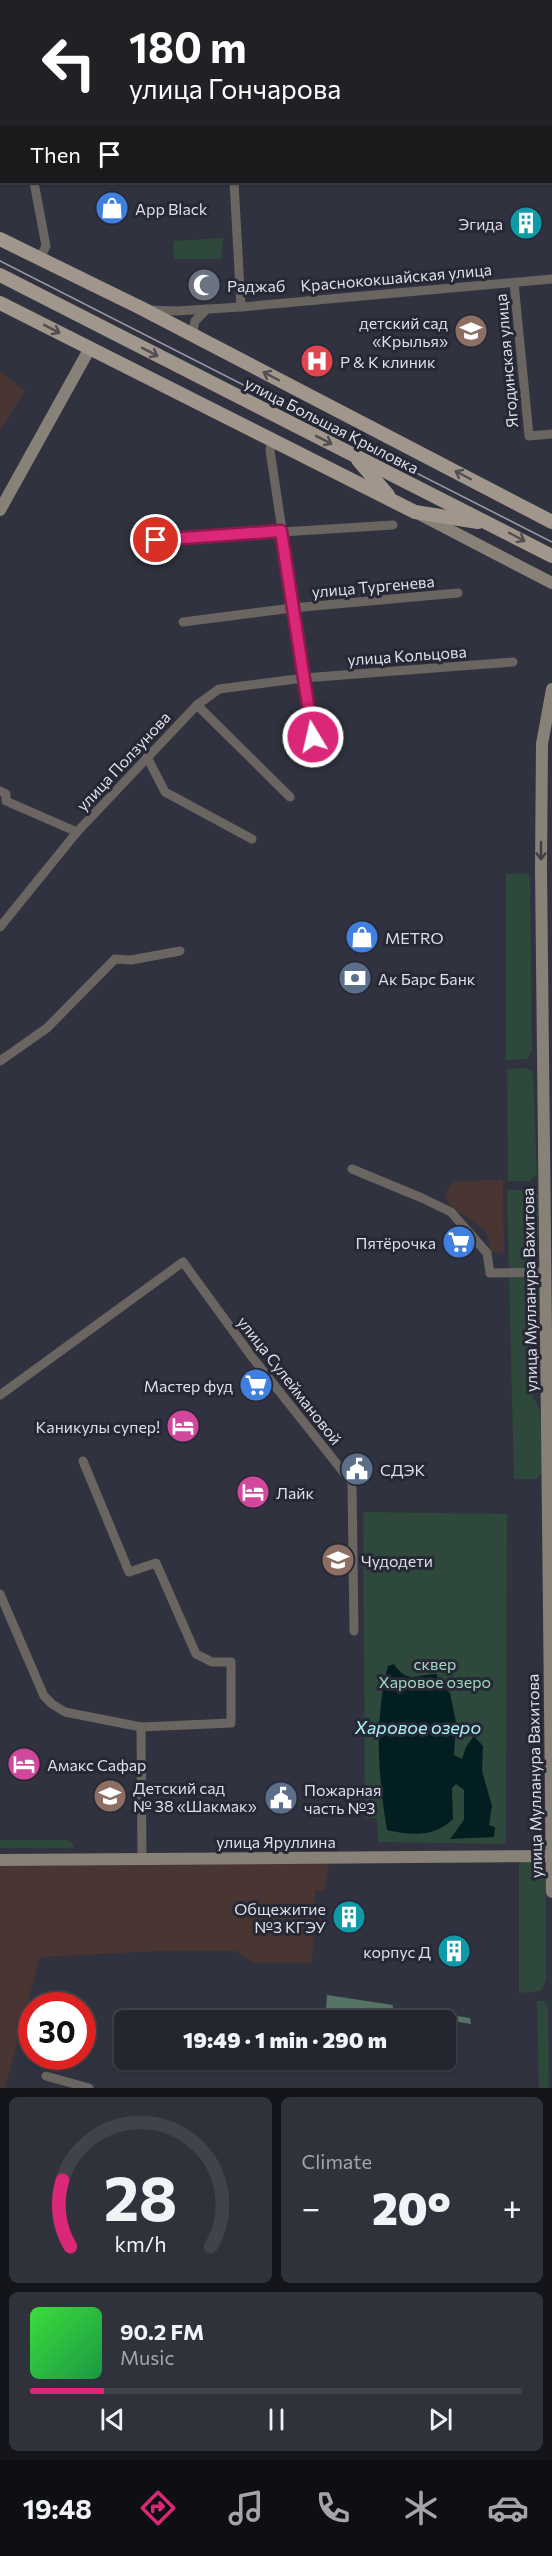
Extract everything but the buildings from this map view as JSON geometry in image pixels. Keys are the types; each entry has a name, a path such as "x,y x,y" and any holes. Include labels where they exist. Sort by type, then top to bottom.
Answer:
{"main road":[{"name":"Краснококшайская улица","path":"0,239 141,308"},
{"name":"улица Большая Крыловка","path":"0,275 552,556"},
{"path":"0,303 552,583"},
{"name":"улица Большая Крыловка","path":"141,308 552,522"},
{"path":"1,505 90,348"},
{"path":"353,455 393,501"},
{"path":"415,512 493,524"},
{"name":"улица Мулланура Вахитова","path":"552,689 542,744 552,1892"},
{"name":"улица Яруллина","path":"0,1860 552,1856"}],"street":[{"path":"34,183 46,246 40,258"},
{"path":"234,183 241,307"},
{"name":"Краснококшайская улица","path":"141,308 162,311 241,307 552,279"},
{"name":"Ягодинская улица","path":"514,283 529,436 552,434"},
{"path":"208,309 196,318 193,330 215,346"},
{"path":"272,440 270,450 281,531 313,737"},
{"path":"156,540 393,525"},
{"name":"улица Тургенева","path":"183,622 292,608 458,592"},
{"name":"улица Кольцова","path":"304,678 513,662"},
{"name":"улица Ползунова","path":"0,927 77,832 197,705 219,689 304,678"},
{"path":"197,705 290,797"},
{"path":"147,757 165,792 252,838"},
{"path":"0,791 6,794 6,801 77,832"},
{"path":"0,1061 47,1028 115,959 131,960 180,951"},
{"path":"352,1169 451,1212 487,1253 490,1273 545,1272"},
{"name":"улица Сулеймановой","path":"0,1395 183,1262 252,1357 352,1483 354,1631"},
{"path":"0,1594 44,1696 65,1712 141,1727 231,1723 231,1662 212,1662 196,1654 156,1563 129,1572 82,1461"},
{"path":"141,1727 142,1859"},
{"path":"46,2076 89,2088"}],"shaded area":[{"path":"0,371 25,391 0,430"},
{"path":"503,1180 504,1253 491,1252 488,1236 482,1228 450,1206 445,1196 450,1185 456,1181"},
{"path":"329,1863 325,1891 315,1890 312,1963 254,1963 236,1951 161,1951 40,1957 31,1992 18,1992 18,2039 5,2088 0,2088 0,1866"},
{"path":"327,1995 393,2005 393,2010 326,2009"},
{"path":"456,2016 470,2018 471,2024 456,2022"}],"green space":[{"path":"223,238 221,259 173,259 174,241"},
{"path":"506,874 528,874 530,878 532,1051 527,1059 506,1060"},
{"path":"507,1069 531,1070 533,1074 537,1175 529,1181 508,1181"},
{"path":"507,1190 530,1190 539,1195 538,1260 535,1267 509,1269"},
{"path":"524,1276 537,1280 539,1283 540,1334 533,1360 533,1398 540,1413 542,1434 541,1473 537,1479 514,1479 509,1277"},
{"name":"сквер Харовое озеро","path":"363,1512 507,1514 506,1844 378,1842 377,1818 365,1818"},
{"path":"0,1840 67,1840 73,1844 73,1848 0,1848"},
{"path":"519,1861 535,1862 546,1873 546,1980 541,1991 519,1993"},
{"path":"537,2001 544,2001 548,2008 549,2088 539,2088"}],"water":[{"name":"Харовое озеро","path":"394,1664 399,1671 409,1677 437,1674 438,1681 450,1693 456,1722 454,1755 462,1759 466,1747 474,1736 483,1746 482,1771 492,1806 489,1825 495,1827 494,1837 450,1839 464,1820 464,1790 456,1784 452,1788 453,1819 446,1825 422,1834 387,1830 381,1789 379,1727 388,1666"}],"tram line":[{"path":"0,261 552,542"}],"place":[{"name":"App Black","path":"112,208"},
{"name":"Эгида","path":"526,223"},
{"name":"Раджаб","path":"204,285"},
{"name":"детский сад «Крылья»","path":"471,331"},
{"name":"Р & К клиник","path":"317,361"},
{"name":"METRO","path":"362,937"},
{"name":"Ак Барс Банк","path":"355,978"},
{"name":"Пятёрочка","path":"459,1242"},
{"name":"Мастер фуд","path":"256,1385"},
{"name":"Каникулы супер!","path":"183,1426"},
{"name":"СДЭК","path":"357,1469"},
{"name":"Лайк","path":"253,1492"},
{"name":"Чудодети","path":"338,1560"},
{"name":"Амакс Сафар","path":"24,1764"},
{"name":"Детский сад № 38 «Шакмак»","path":"110,1796"},
{"name":"Пожарная часть №3","path":"281,1798"},
{"name":"Общежитие №3 КГЭУ","path":"349,1917"},
{"name":"корпус Д","path":"454,1951"}],"route":[{"path":"156,540 281,531 313,737"}]}
